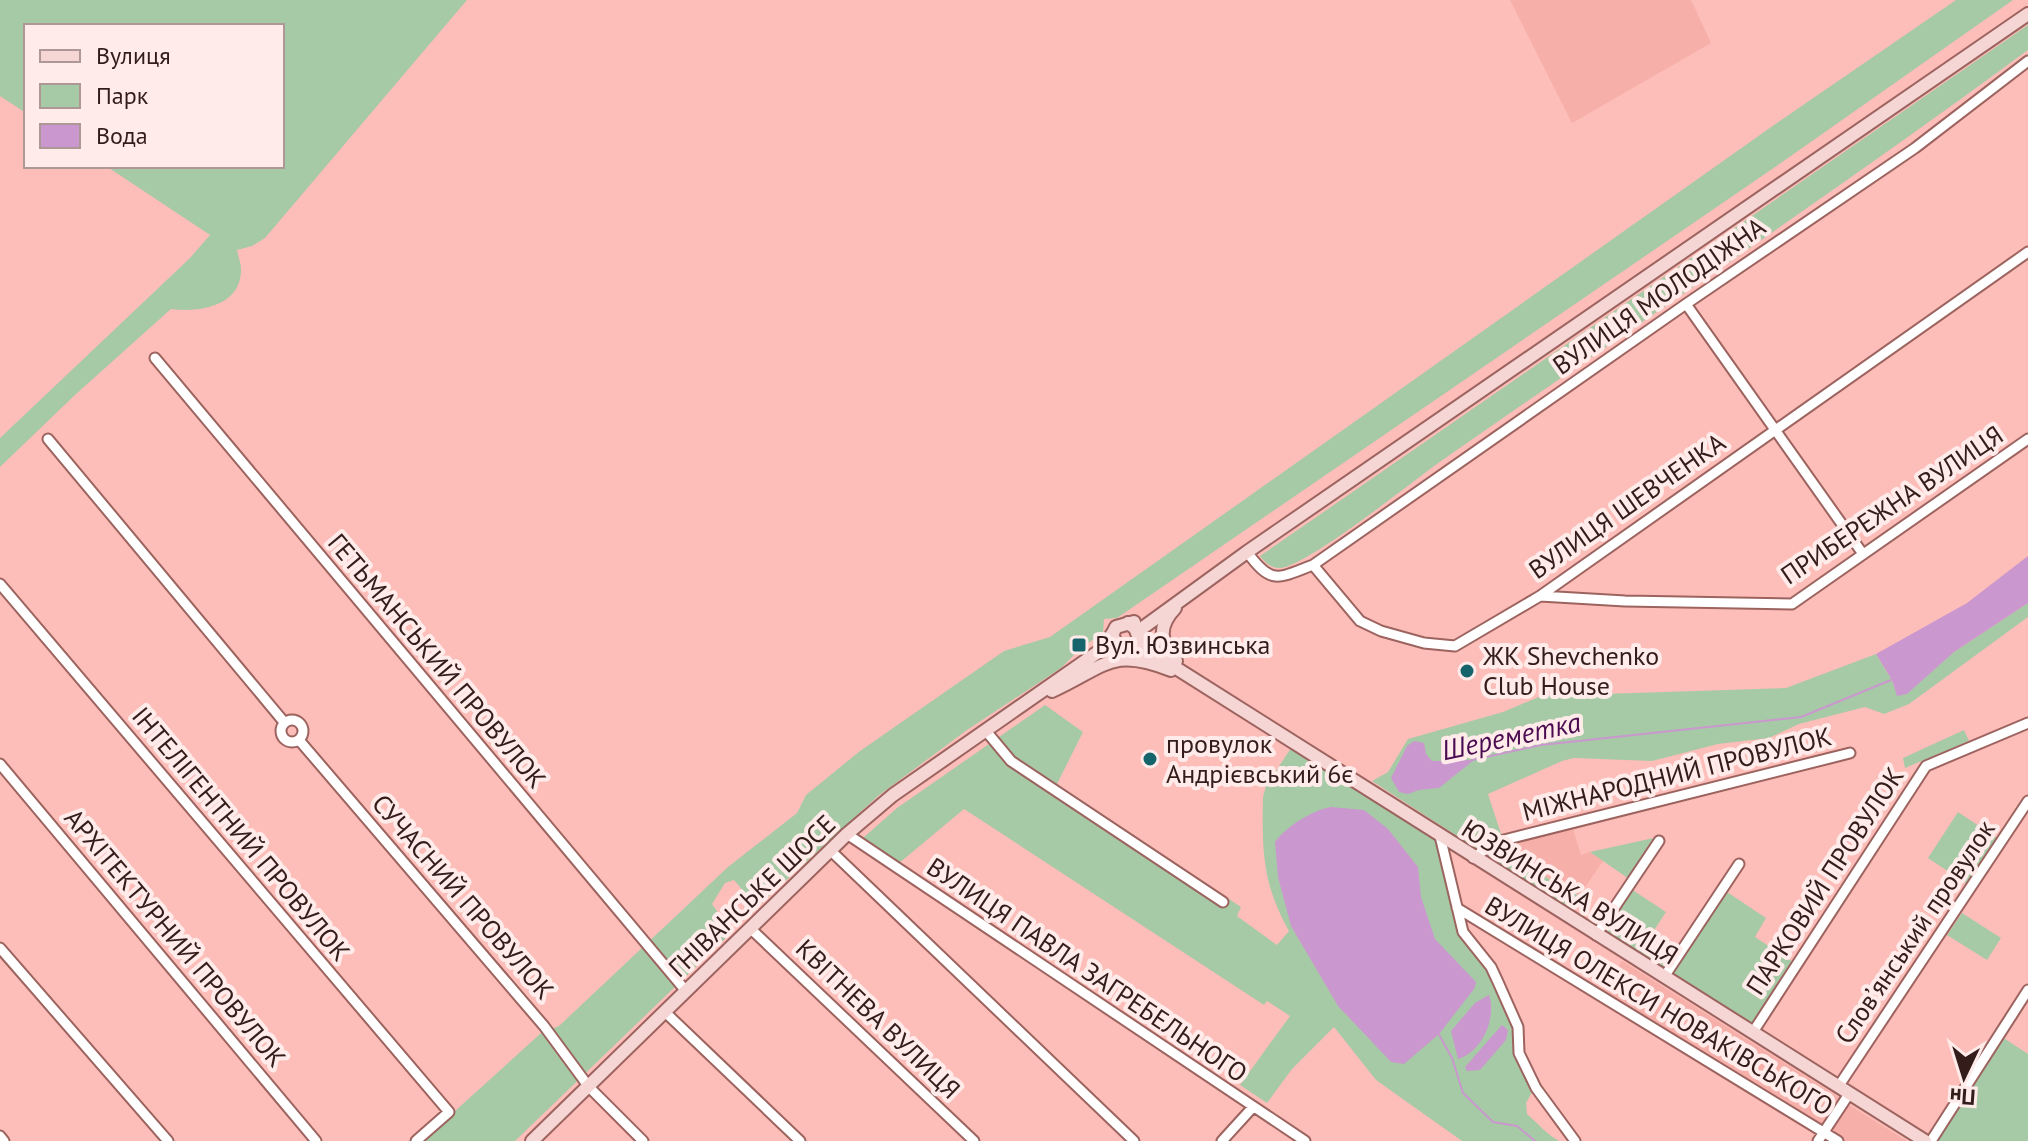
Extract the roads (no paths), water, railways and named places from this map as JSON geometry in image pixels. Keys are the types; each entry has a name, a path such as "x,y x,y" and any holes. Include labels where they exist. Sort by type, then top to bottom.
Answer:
{"main road":[{"path":"1125,648 1135,644 1134,631 1140,621 1202,583 2028,14"},
{"path":"1176,668 1144,651 1114,643 1112,634 1116,627 1134,631 1202,583"},
{"path":"1187,595 1166,620 1162,634 1166,649 1192,678"},
{"path":"1134,631 1141,643 1192,678"},
{"name":"ГНІВАНСЬКЕ ШОСЕ","path":"532,1141 847,834 893,795 1101,650 1112,634"},
{"name":"ГНІВАНСЬКЕ ШОСЕ","path":"1022,706 1125,648"},
{"path":"1052,691 1108,661 1126,658 1147,660 1192,678"},
{"name":"ЮЗВИНСЬКА ВУЛИЦЯ","path":"1192,678 1473,858 1928,1141"}],"street":[{"name":"ВУЛИЦЯ МОЛОДІЖНА","path":"1313,565 1915,148 2028,61"},
{"name":"ВУЛИЦЯ ШЕВЧЕНКА","path":"1313,565 1360,621 1381,631 1424,643 1455,646 1540,596 2028,252"},
{"path":"1686,304 1863,554"},
{"name":"ГЕТЬМАНСЬКИЙ ПРОВУЛОК","path":"155,358 686,991"},
{"path":"48,439 284,722"},
{"name":"ПРИБЕРЕЖНА ВУЛИЦЯ","path":"1540,596 1792,604 2028,439"},
{"path":"1247,552 1263,573 1279,578 1313,565"},
{"name":"ІНТЕЛІГЕНТНИЙ ПРОВУЛОК","path":"0,584 449,1112 416,1141"},
{"path":"293,719 300,723 303,730 299,740 291,742 282,737 280,730 284,722 293,719"},
{"name":"ПАРКОВИЙ ПРОВУЛОК","path":"1753,1032 1926,766 2028,723"},
{"path":"986,731 1011,761 1223,902"},
{"name":"СУЧАСНИЙ ПРОВУЛОК","path":"299,740 544,1026 589,1087 643,1141"},
{"name":"МІЖНАРОДНИЙ ПРОВУЛОК","path":"1473,858 1496,842 1850,753"},
{"name":"АРХІТЕКТУРНИЙ ПРОВУЛОК","path":"0,764 316,1141"},
{"name":"Словʼянський провулок","path":"1821,1136 1844,1090 2028,801"},
{"name":"ВУЛИЦЯ ПАВЛА ЗАГРЕБЕЛЬНОГО","path":"847,834 1305,1141"},
{"path":"1440,836 1465,936 1491,967 1516,1023 1519,1053 1536,1088 1575,1141"},
{"path":"1596,935 1659,841"},
{"path":"830,850 1134,1141"},
{"path":"1664,977 1739,864"},
{"name":"ВУЛИЦЯ ОЛЕКСИ НОВАКІВСЬКОГО","path":"1457,908 1813,1128 1821,1136 1838,1141"},
{"name":"КВІТНЕВА ВУЛИЦЯ","path":"751,929 974,1141"},
{"path":"0,948 168,1141"},
{"path":"1928,1141 2028,990"},
{"path":"665,1012 800,1141"},
{"path":"1222,1141 1253,1107"},
{"path":"0,1136 4,1141"}],"water":[{"path":"2028,556 2028,603 1954,652 1907,694 1897,696 1892,680 1876,654 1967,603"},
{"path":"1414,741 1424,743 1426,754 1432,761 1474,760 1439,788 1408,794 1399,792 1391,778 1407,746"},
{"path":"1331,807 1364,810 1388,829 1418,867 1421,897 1435,939 1476,982 1474,989 1439,1034 1404,1064 1391,1062 1338,1006 1291,926 1278,877 1275,842 1300,820"},
{"path":"1489,995 1491,1014 1486,1033 1474,1049 1458,1059 1451,1031 1475,1003"},
{"path":"1502,1025 1508,1030 1506,1040 1480,1070 1467,1071 1465,1067"}],"waterway":[{"name":"Шереметка","path":"1472,760 1541,745 1801,717 1891,680"},
{"name":"Шереметка","path":"1438,1033 1452,1058 1463,1093 1493,1122 1517,1126 1535,1141"}],"place":[{"name":"Вул. Юзвинська","path":"1079,645"},
{"name":"ЖК Shevchenko Club House","path":"1467,671"},
{"name":"провулок Андрієвський 6є","path":"1150,759"}]}
